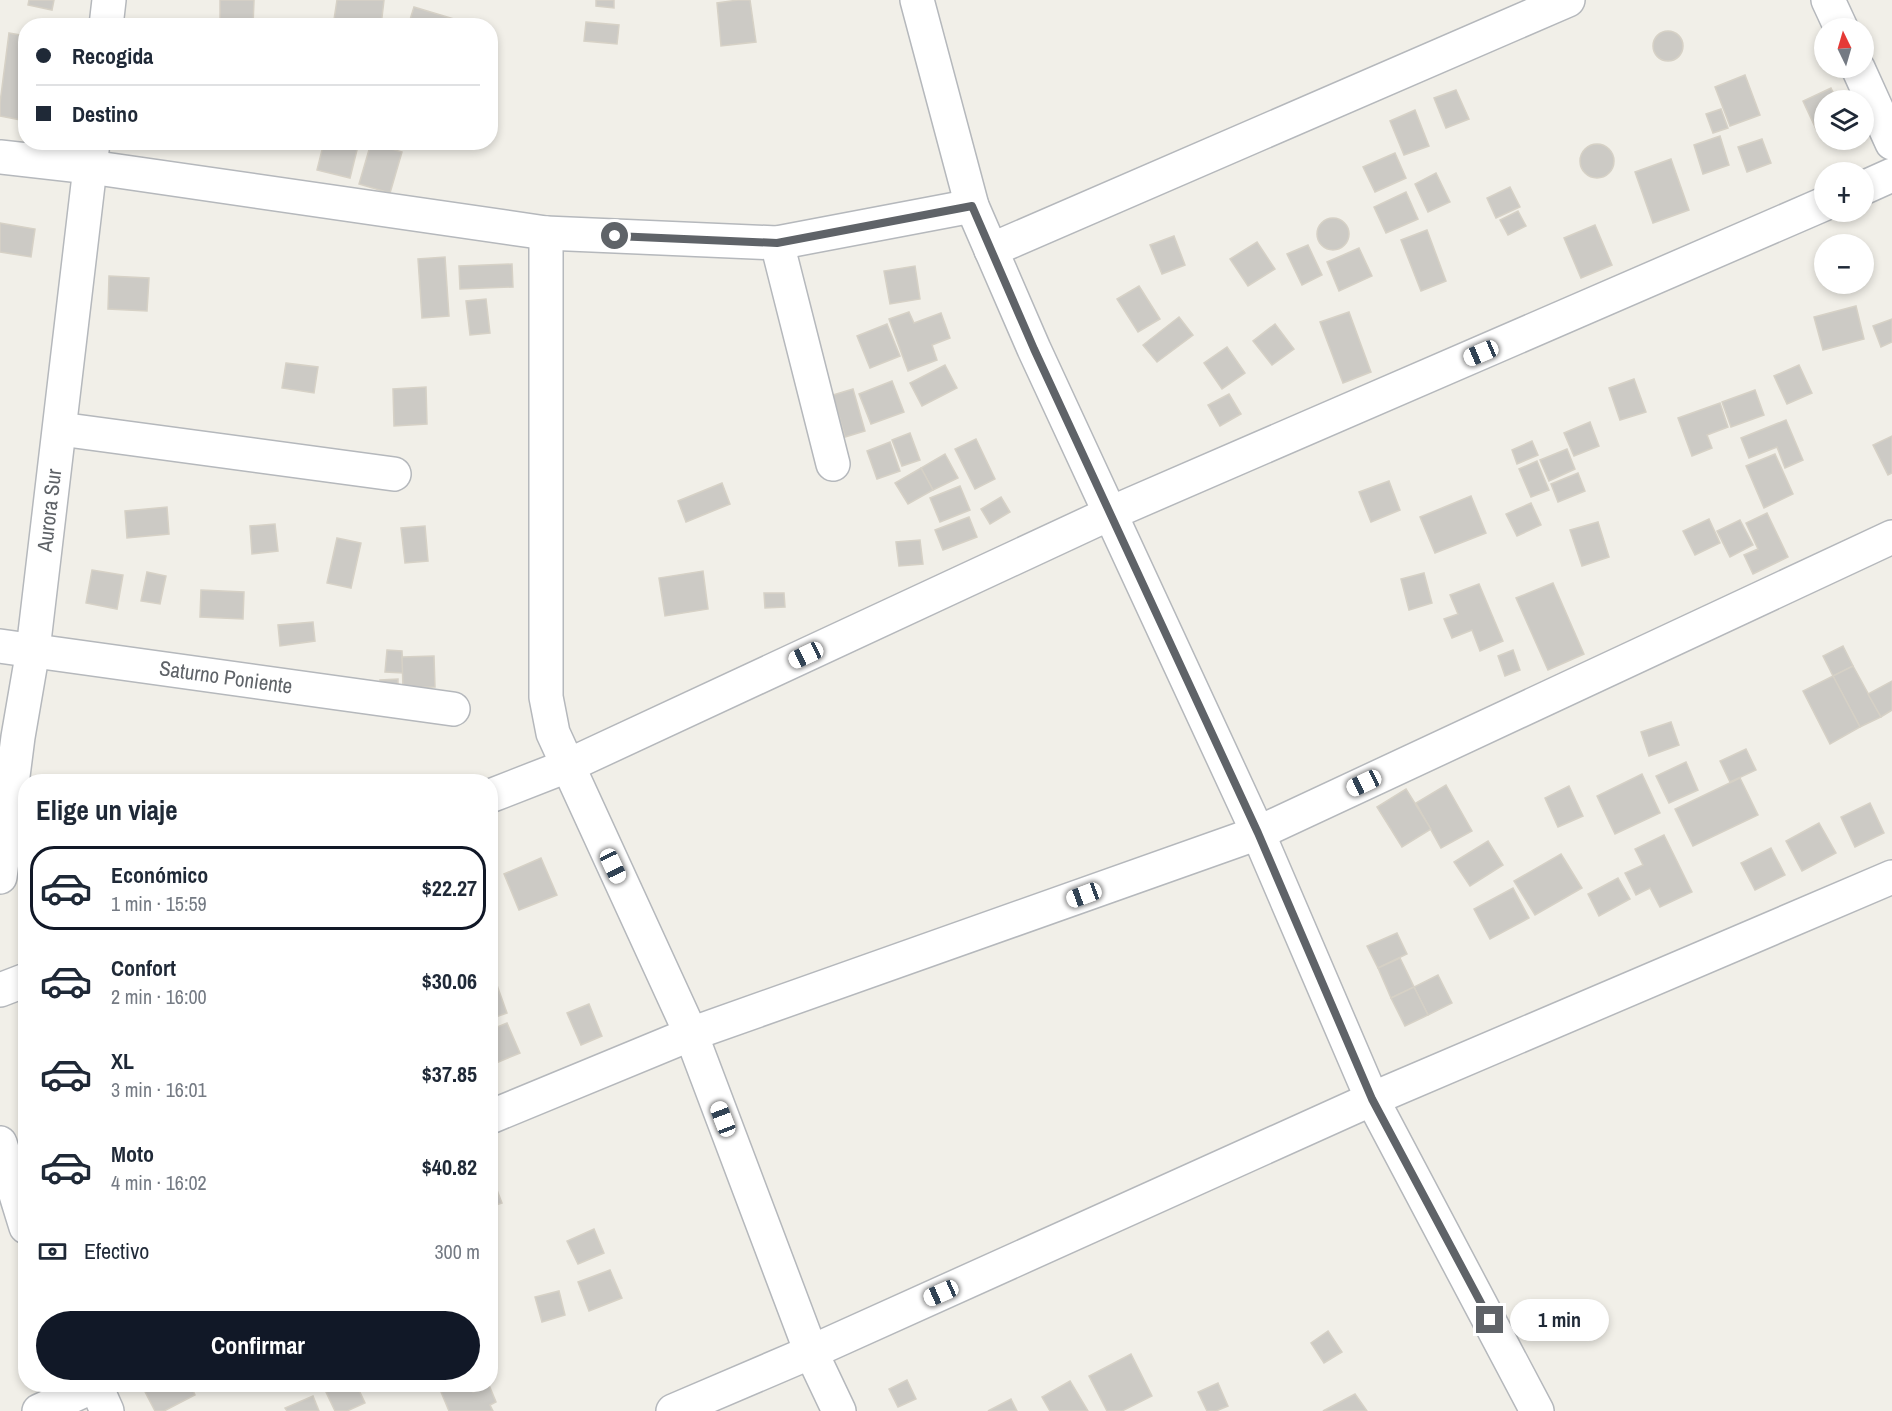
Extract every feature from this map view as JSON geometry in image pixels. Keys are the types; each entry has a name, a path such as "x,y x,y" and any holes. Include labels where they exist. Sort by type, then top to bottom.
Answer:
{"street":[{"path":"107,18 109,0"},
{"path":"917,0 972,206 1034,349 1258,833 1372,1099 1537,1411"},
{"path":"991,250 1568,0"},
{"path":"1828,0 1836,18"},
{"path":"1863,78 1892,143"},
{"path":"0,158 92,155 546,233 777,243 972,206"},
{"name":"Aurora Sur","path":"0,877 18,737 33,650 92,155"},
{"path":"1874,183 1892,176"},
{"path":"498,793 567,766 1111,513 1814,208"},
{"path":"546,233 546,697 553,733 691,1034 811,1352 839,1411"},
{"path":"777,243 833,464"},
{"path":"60,429 394,474"},
{"path":"498,1114 691,1034 1258,833 1892,537"},
{"name":"Saturno Poniente","path":"0,646 453,708"},
{"path":"673,1411 811,1352 1372,1099 1892,877"},
{"path":"0,990 18,983"},
{"path":"0,1143 18,1201"},
{"path":"39,1411 80,1392"},
{"path":"98,1392 107,1411"}],"building":[{"path":"29,0 54,0 52,10 28,5"},
{"path":"220,0 254,0 253,18 220,18"},
{"path":"337,0 384,0 382,18 334,18"},
{"path":"596,0 614,0 614,8 596,6"},
{"path":"750,0 756,42 721,46 717,3"},
{"path":"414,7 451,18 411,18"},
{"path":"586,22 619,25 617,44 584,41"},
{"path":"1668,31 1678,36 1683,46 1678,56 1668,61 1658,56 1653,46 1658,36"},
{"path":"9,33 18,35 18,119 0,116"},
{"path":"1745,75 1760,115 1730,126 1715,87"},
{"path":"1456,90 1469,119 1446,128 1434,98"},
{"path":"1814,96 1814,125 1803,101"},
{"path":"1721,109 1728,128 1713,133 1706,114"},
{"path":"1415,110 1429,146 1404,155 1390,121"},
{"path":"1720,136 1729,165 1703,174 1694,145"},
{"path":"1762,139 1771,163 1747,172 1738,147"},
{"path":"1597,144 1609,149 1614,161 1609,173 1597,178 1585,173 1580,161 1585,149"},
{"path":"322,150 357,150 350,178 317,170"},
{"path":"369,150 402,152 390,193 359,184"},
{"path":"1395,153 1406,178 1375,192 1363,167"},
{"path":"1671,159 1689,210 1653,223 1635,172"},
{"path":"1436,173 1450,202 1428,212 1415,184"},
{"path":"1510,187 1520,207 1496,218 1487,198"},
{"path":"1406,192 1418,219 1386,233 1374,207"},
{"path":"1518,211 1526,226 1508,235 1500,220"},
{"path":"1333,218 1344,223 1349,234 1344,245 1333,250 1322,245 1317,234 1322,223"},
{"path":"0,223 35,229 31,257 0,252"},
{"path":"1595,225 1612,265 1581,278 1564,238"},
{"path":"1427,230 1446,281 1421,291 1401,240"},
{"path":"1174,236 1185,265 1162,274 1150,245"},
{"path":"1257,242 1275,269 1248,286 1230,259"},
{"path":"1308,245 1322,275 1302,285 1287,254"},
{"path":"1359,248 1372,276 1339,291 1327,262"},
{"path":"445,257 449,316 422,318 418,259"},
{"path":"512,264 513,287 460,289 459,266"},
{"path":"915,266 920,299 890,304 884,271"},
{"path":"109,276 149,278 147,311 108,309"},
{"path":"1139,286 1160,319 1138,332 1117,299"},
{"path":"486,299 490,333 470,335 466,301"},
{"path":"1856,306 1864,339 1823,350 1814,317"},
{"path":"909,312 914,323 941,313 950,338 932,345 937,360 908,371 889,319"},
{"path":"1349,312 1371,372 1343,383 1320,322"},
{"path":"1179,317 1193,335 1157,362 1143,345"},
{"path":"1892,319 1892,342 1881,347 1873,326"},
{"path":"887,324 900,356 870,368 857,336"},
{"path":"1275,324 1294,349 1272,365 1253,341"},
{"path":"1227,347 1245,373 1222,389 1204,363"},
{"path":"286,363 318,367 314,393 282,388"},
{"path":"945,365 957,388 922,406 910,383"},
{"path":"1799,365 1812,393 1787,404 1774,376"},
{"path":"1634,379 1646,412 1620,420 1609,388"},
{"path":"892,381 904,412 871,424 859,394"},
{"path":"426,387 427,424 394,426 393,389"},
{"path":"853,389 865,431 845,437 833,395"},
{"path":"1755,390 1764,415 1731,427 1722,402"},
{"path":"1229,394 1241,414 1220,426 1208,405"},
{"path":"1720,403 1728,427 1707,435 1712,448 1692,456 1678,418"},
{"path":"1786,420 1803,460 1785,468 1777,447 1749,458 1741,438"},
{"path":"1590,422 1599,446 1574,456 1564,433"},
{"path":"910,433 920,460 902,466 892,440"},
{"path":"1892,436 1892,473 1888,475 1873,445"},
{"path":"976,439 995,479 975,489 955,449"},
{"path":"1532,441 1538,455 1517,464 1512,450"},
{"path":"890,442 900,471 877,479 867,451"},
{"path":"1567,449 1575,469 1549,481 1540,460"},
{"path":"945,454 958,478 933,490 921,468"},
{"path":"1775,454 1793,494 1764,508 1746,466"},
{"path":"1537,461 1549,490 1531,497 1519,469"},
{"path":"921,468 933,490 908,504 895,483"},
{"path":"1578,473 1585,491 1558,502 1551,484"},
{"path":"1389,481 1400,510 1371,522 1359,492"},
{"path":"722,483 730,504 686,522 678,501"},
{"path":"960,486 970,510 940,522 930,498"},
{"path":"1471,496 1486,533 1435,553 1420,517"},
{"path":"1001,497 1010,512 990,524 981,509"},
{"path":"1531,503 1541,525 1517,536 1506,514"},
{"path":"167,507 169,534 127,538 125,511"},
{"path":"1767,513 1788,557 1753,574 1744,555 1758,549 1746,523"},
{"path":"969,517 977,537 943,550 935,530"},
{"path":"1709,519 1720,543 1695,555 1683,531"},
{"path":"1740,520 1753,545 1730,557 1717,531"},
{"path":"1598,522 1609,557 1582,566 1570,530"},
{"path":"275,524 278,551 252,554 250,526"},
{"path":"425,526 428,561 405,563 401,528"},
{"path":"337,538 361,543 351,588 327,583"},
{"path":"920,540 923,564 899,566 896,542"},
{"path":"92,570 123,575 117,609 86,603"},
{"path":"703,571 708,609 665,616 659,578"},
{"path":"147,572 166,576 160,604 141,601"},
{"path":"1424,573 1432,603 1409,610 1401,579"},
{"path":"1553,583 1584,654 1548,670 1516,598"},
{"path":"1479,584 1503,641 1480,651 1472,630 1452,638 1444,619 1458,614 1450,595"},
{"path":"201,590 244,592 243,619 200,617"},
{"path":"764,593 784,593 785,607 765,608"},
{"path":"313,622 315,641 280,646 278,625"},
{"path":"1843,646 1853,666 1833,676 1823,656"},
{"path":"387,650 402,651 403,673 385,672"},
{"path":"1513,650 1520,670 1505,676 1498,656"},
{"path":"434,656 435,687 403,688 402,657"},
{"path":"1853,666 1881,717 1860,727 1833,676"},
{"path":"1833,676 1860,727 1830,744 1803,691"},
{"path":"398,679 398,687 381,689 380,680"},
{"path":"1892,681 1892,710 1881,717 1868,694"},
{"path":"1671,722 1679,745 1649,756 1641,732"},
{"path":"1746,749 1756,770 1730,782 1720,761"},
{"path":"1686,762 1698,790 1669,803 1656,776"},
{"path":"1642,774 1660,813 1615,834 1597,796"},
{"path":"1740,778 1758,815 1693,846 1675,809"},
{"path":"1446,785 1472,831 1441,848 1416,803"},
{"path":"1569,786 1583,816 1558,827 1545,798"},
{"path":"1406,789 1431,829 1402,847 1377,807"},
{"path":"1870,803 1884,833 1855,847 1841,817"},
{"path":"1819,823 1836,853 1802,871 1786,841"},
{"path":"1664,835 1692,892 1660,907 1650,888 1636,895 1625,873 1643,865 1635,849"},
{"path":"1488,841 1503,865 1470,886 1454,862"},
{"path":"1771,848 1785,875 1755,890 1741,863"},
{"path":"1561,854 1582,888 1535,915 1514,881"},
{"path":"541,858 557,895 519,910 504,874"},
{"path":"1618,878 1630,899 1599,916 1588,894"},
{"path":"1513,888 1529,918 1490,939 1474,909"},
{"path":"1397,933 1407,954 1378,968 1367,946"},
{"path":"1400,958 1414,987 1391,998 1378,968"},
{"path":"1438,975 1452,1003 1428,1015 1414,987"},
{"path":"1414,987 1428,1015 1405,1026 1391,998"},
{"path":"498,988 507,1013 498,1016"},
{"path":"589,1004 602,1036 581,1045 567,1013"},
{"path":"507,1023 520,1053 498,1062 498,1027"},
{"path":"498,1192 502,1203 498,1204"},
{"path":"594,1229 604,1253 578,1264 567,1241"},
{"path":"610,1270 622,1298 589,1311 578,1282"},
{"path":"559,1291 565,1315 542,1322 535,1297"},
{"path":"1328,1331 1342,1352 1324,1363 1311,1343"},
{"path":"1131,1354 1152,1396 1122,1411 1107,1411 1089,1376"},
{"path":"907,1380 916,1399 898,1407 889,1389"},
{"path":"1070,1381 1088,1411 1050,1411 1042,1397"},
{"path":"1218,1383 1228,1406 1216,1411 1207,1411 1198,1392"},
{"path":"145,1392 194,1392 195,1395 164,1411 155,1411"},
{"path":"326,1392 360,1392 365,1403 347,1411 335,1411"},
{"path":"441,1392 492,1392 496,1402 490,1405 493,1411 449,1411"},
{"path":"1355,1394 1367,1411 1323,1411"},
{"path":"313,1396 319,1411 287,1411 285,1408"},
{"path":"1011,1399 1017,1411 988,1411"}],"route":[{"path":"615,236 777,243 972,206 1034,349 1258,833 1372,1099 1490,1320"}]}
